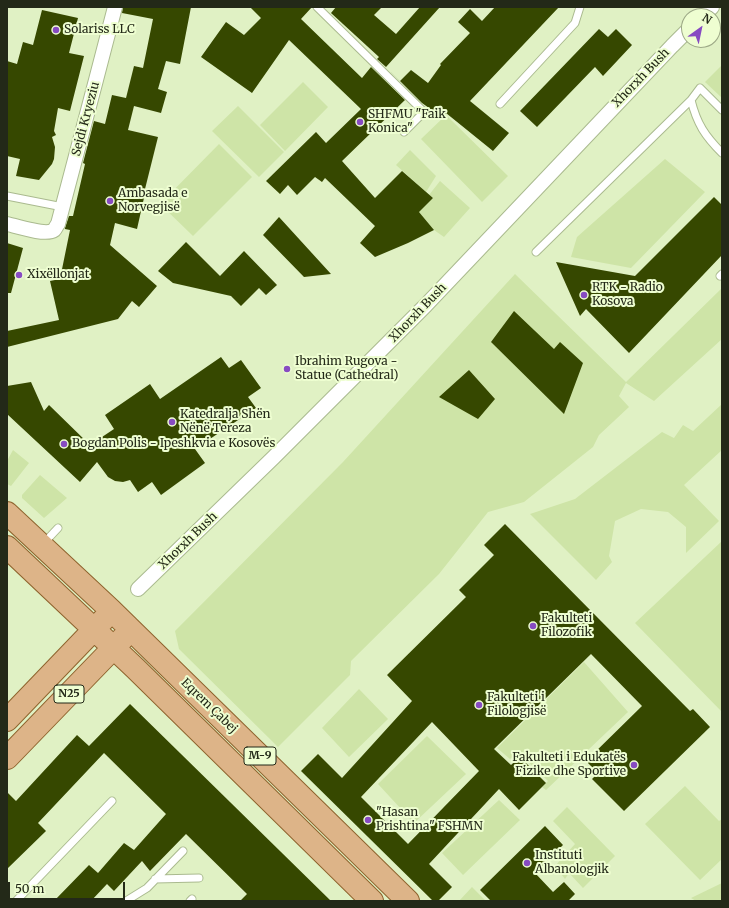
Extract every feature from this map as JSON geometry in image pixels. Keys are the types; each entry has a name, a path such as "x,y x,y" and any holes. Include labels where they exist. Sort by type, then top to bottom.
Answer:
{"main road":[{"name":"M-9","path":"7,512 112,611"},
{"name":"M-9","path":"7,547 113,648"},
{"name":"N25","path":"7,720 112,611"},
{"name":"Eqrem Çabej","path":"112,611 408,901"},
{"name":"N25","path":"7,758 131,630"},
{"name":"Eqrem Çabej","path":"113,648 372,901"}],"street":[{"name":"Sejdi Kryeziu","path":"7,224 49,232 54,230 58,224 115,7"},
{"name":"Xhorxh Bush","path":"138,589 416,316 681,37"}],"lane":[{"path":"317,7 424,112 404,132"},
{"path":"500,104 575,24 580,7"},
{"path":"536,252 691,100 700,88 722,110"},
{"path":"691,100 702,130 709,140 722,153"},
{"path":"7,196 62,207"},
{"path":"42,545 58,528"},
{"path":"16,901 112,801"},
{"path":"126,901 147,888 183,851"},
{"path":"155,879 199,878"}],"green space":[{"path":"722,65 722,98 705,82"},
{"path":"303,82 328,107 285,151 260,125"},
{"path":"238,106 284,152 259,177 212,131"},
{"path":"446,115 508,176 482,202 421,139"},
{"path":"219,144 252,177 193,236 160,204"},
{"path":"410,150 436,176 426,192 396,165"},
{"path":"665,159 705,192 631,268 571,257 577,237"},
{"path":"440,181 470,208 444,237 434,230 419,212 433,198 429,195"},
{"path":"515,274 626,382 722,288 722,339 654,401 626,383 619,396 629,407 599,435 593,447 524,502 488,512 439,574 351,661 350,675 278,747 179,649 175,631 343,462"},
{"path":"722,404 722,450 684,485 719,521 686,553 686,527 668,512 641,509 615,521 609,556 612,562 596,580 530,514 575,499 662,432 674,438 683,425 693,431"},
{"path":"13,450 29,463 11,486 7,484 7,461"},
{"path":"40,475 67,498 44,518 22,498 22,495"},
{"path":"722,541 722,712 635,623"},
{"path":"584,662 628,712 546,790 542,787 548,781 518,752 510,759 497,748"},
{"path":"359,689 388,719 349,757 322,728"},
{"path":"427,736 466,774 414,823 378,784"},
{"path":"685,786 719,821 722,819 722,859 700,880 645,824"},
{"path":"499,800 520,820 463,875 442,853"},
{"path":"567,807 615,856 583,888 569,873 565,879 555,866 575,844 553,821"},
{"path":"722,883 722,901 696,901 691,898"},
{"path":"472,887 486,901 459,901"}],"building":[{"path":"123,7 191,7 180,64 166,61 158,89 167,92 161,113 134,106 128,130 158,137 137,229 115,223 110,245 157,286 139,307 132,301 118,319 7,347 7,331 59,320 50,281 60,279 70,230 65,228 69,216 73,216 85,164 83,163 94,121 105,124 112,95 126,98 134,66 143,68 153,19 122,13"},
{"path":"250,7 312,7 301,19 362,78 371,67 405,100 342,161 375,198 402,171 433,198 419,212 434,230 375,257 360,243 375,226 325,178 322,182 315,177 297,195 288,185 280,194 266,181 316,132 326,143 361,109 289,40 252,93 201,57 226,22 244,35 261,18"},
{"path":"336,7 382,7 374,15 396,34 420,7 440,7 386,67 377,59 379,57 331,13"},
{"path":"495,7 559,7 470,101 509,133 493,151 446,113 443,118 422,103 400,81 411,70 428,83 441,65 440,64 470,33 458,22 470,9 482,21"},
{"path":"42,10 78,18 69,53 84,56 70,111 58,108 54,131 56,135 52,137 55,147 54,159 52,164 39,180 16,176 20,159 7,156 7,61 17,64 23,42 33,45"},
{"path":"599,29 608,37 616,29 632,45 603,76 595,67 537,127 520,111"},
{"path":"714,197 722,205 722,255 629,353 586,309 580,316 556,262 635,276"},
{"path":"279,217 331,274 304,277 263,235"},
{"path":"186,242 220,276 244,251 277,285 266,295 259,288 241,306 231,296 173,283 158,271"},
{"path":"7,243 23,248 11,293 7,293"},
{"path":"514,311 554,349 560,342 583,363 564,414 491,342"},
{"name":"Katedralja Shën Nënë Tereza","path":"221,357 229,368 241,360 261,388 248,397 256,408 195,449 205,463 161,495 152,482 138,492 130,480 123,482 115,481 108,477 97,462 80,482 7,414 7,386 31,382 44,411 49,405 90,445 114,429 105,415 150,384 160,399"},
{"path":"469,370 495,399 478,419 439,397"},
{"path":"505,524 690,711 693,709 710,727 624,811 592,779 598,773 586,761 642,706 591,654 494,749 511,765 520,757 546,783 519,810 499,789 429,864 452,887 438,901 433,901 301,771 318,754 342,778 412,701 387,675 466,597 459,590 494,555 484,545","holes":["432,722 479,771 408,844 361,797"]},
{"path":"130,704 331,901 240,901 247,894 186,834 150,871 142,861 114,891 107,884 91,901 54,901 89,865 98,873 124,843 134,850 166,814 104,753 38,823 46,831 7,869 7,792 16,801 77,735 89,746"},
{"name":"Instituti Albanologjik","path":"545,826 563,845 535,873 553,892 564,882 575,894 568,901 491,901 480,890"}],"place":[{"name":"Solariss LLC","path":"56,30"},
{"name":"SHFMU \"Faik Konica\"","path":"360,122"},
{"name":"Ambasada e Norvegjisë","path":"110,201"},
{"name":"Xixëllonjat","path":"19,275"},
{"name":"RTK - Radio Kosova","path":"584,295"},
{"name":"Ibrahim Rugova - Statue (Cathedral)","path":"287,369"},
{"name":"Katedralja Shën Nënë Tereza","path":"172,422"},
{"name":"Bogdan Polis - Ipeshkvia e Kosovës","path":"64,444"},
{"name":"Fakulteti Filozofik","path":"533,626"},
{"name":"Fakulteti i Filologjisë","path":"479,705"},
{"name":"Fakulteti i Edukatës Fizike dhe Sportive","path":"634,765"},
{"name":"\"Hasan Prishtina\" FSHMN","path":"368,820"},
{"name":"Instituti Albanologjik","path":"527,863"}]}
